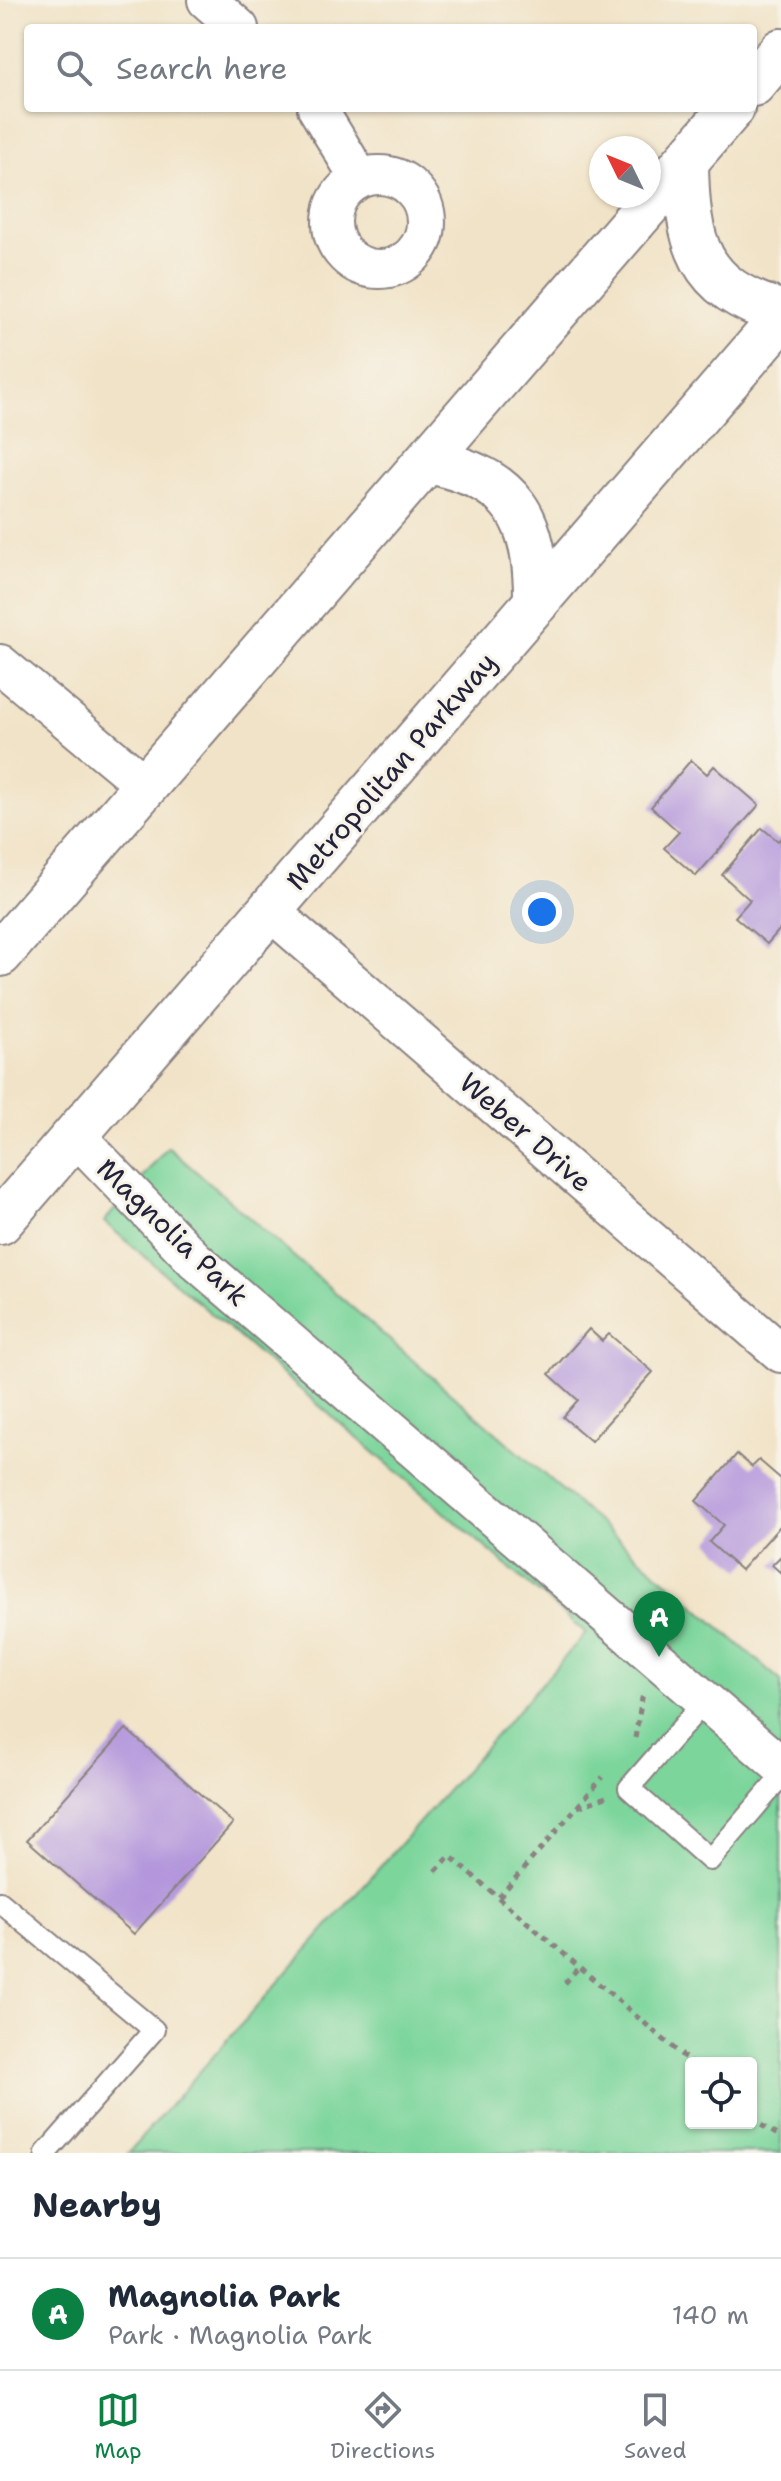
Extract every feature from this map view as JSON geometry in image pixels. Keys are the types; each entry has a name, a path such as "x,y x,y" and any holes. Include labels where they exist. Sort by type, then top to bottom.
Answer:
{"main road":[{"path":"757,79 781,51"},
{"path":"0,954 729,112"},
{"path":"686,162 688,217 692,240 703,263 723,287 752,305 781,312"},
{"name":"Metropolitan Parkway","path":"0,1222 781,319"},
{"path":"429,461 464,468 488,480 510,500 525,525 536,559 536,603"}],"street":[{"path":"207,0 234,24"},
{"path":"319,112 360,179"},
{"path":"0,664 145,785"},
{"name":"Weber Drive","path":"270,911 781,1353"},
{"name":"Magnolia Park","path":"75,1135 195,1260 781,1766"}],"lane":[{"path":"705,1701 629,1788 710,1860 781,1777"},
{"path":"0,1902 154,2030 46,2153"}],"path":[{"path":"625,1750 635,1738 644,1691"},
{"path":"499,1897 606,1772"},
{"path":"436,1871 450,1856 685,2058"},
{"path":"565,1983 579,1967"},
{"path":"757,2123 781,2137"}],"green space":[{"path":"168,1147 781,1681 781,2153 128,2153 586,1633 104,1222"}],"building":[{"path":"691,760 707,774 714,766 759,805 696,876 664,848 679,832 651,807"},
{"path":"762,828 778,841 781,838 781,928 767,944 735,917 750,900 722,875"},
{"path":"589,1329 602,1341 609,1334 653,1372 591,1441 563,1417 578,1400 549,1374"},
{"path":"737,1454 752,1467 759,1460 781,1479 781,1525 741,1570 709,1542 724,1525 696,1501"},
{"path":"781,1556 781,1573 772,1565"},
{"path":"126,1729 233,1823 134,1934 27,1840"}],"place":[{"name":"Magnolia Park","path":"659,1657"}]}
